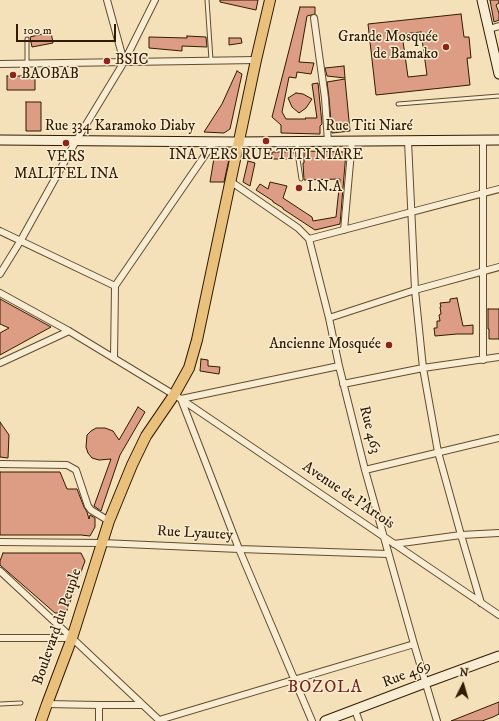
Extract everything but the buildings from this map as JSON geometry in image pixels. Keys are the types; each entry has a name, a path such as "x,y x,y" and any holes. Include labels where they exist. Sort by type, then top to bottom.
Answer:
{"main road":[{"name":"Boulevard du Peuple","path":"41,721 72,638 109,521 132,465 146,436 178,397 189,368 197,340 270,0"},
{"path":"482,0 499,74"},
{"name":"Rue 334 Karamoko Diaby","path":"0,140 239,142"},
{"name":"Rue Titi Niaré","path":"239,142 499,140"},
{"name":"Rue 469","path":"325,721 499,656"}],"street":[{"path":"107,0 124,62"},
{"path":"0,274 21,240 76,141 124,62 153,2"},
{"path":"314,18 325,98 328,142"},
{"path":"489,29 499,26"},
{"path":"0,64 256,60"},
{"path":"344,230 352,141"},
{"path":"408,141 415,290 423,368 438,452 460,536 481,603"},
{"path":"483,141 483,360"},
{"path":"114,358 115,286 214,142"},
{"path":"230,181 298,228 309,239 499,189"},
{"path":"0,231 115,286"},
{"name":"Rue 463","path":"309,239 365,470 437,721"},
{"path":"328,318 415,290 499,268"},
{"name":"Avenue de l'Artois","path":"0,293 69,331 178,397 499,615"},
{"path":"0,364 69,331"},
{"path":"343,384 423,368 499,357"},
{"path":"312,721 239,549 178,397 339,366"},
{"path":"365,470 499,438"},
{"path":"0,464 67,465 76,470 88,506 91,510 109,521"},
{"path":"394,544 499,533"},
{"name":"Rue Lyautey","path":"0,542 102,543 388,554"},
{"path":"0,571 160,721 414,644"},
{"path":"0,638 72,638"},
{"path":"47,704 142,705"},
{"path":"99,705 99,721"},
{"path":"355,710 359,721"}],"lane":[{"path":"207,0 211,61"},
{"path":"27,39 27,64"},
{"path":"398,104 499,96"},
{"path":"297,142 301,179"},
{"path":"0,704 22,704"}],"place":[{"name":"Grande Mosquée de Bamako","path":"446,47"},
{"name":"BSIC","path":"107,61"},
{"name":"BAOBAB","path":"13,75"},
{"name":"INA VERS RUE TITI NIARE","path":"266,141"},
{"name":"VERS MALITEL INA","path":"66,143"},
{"name":"I.N.A","path":"299,188"},
{"name":"Ancienne Mosquée","path":"389,345"}],"district":[{"name":"BOZOLA","path":"325,688"}]}
